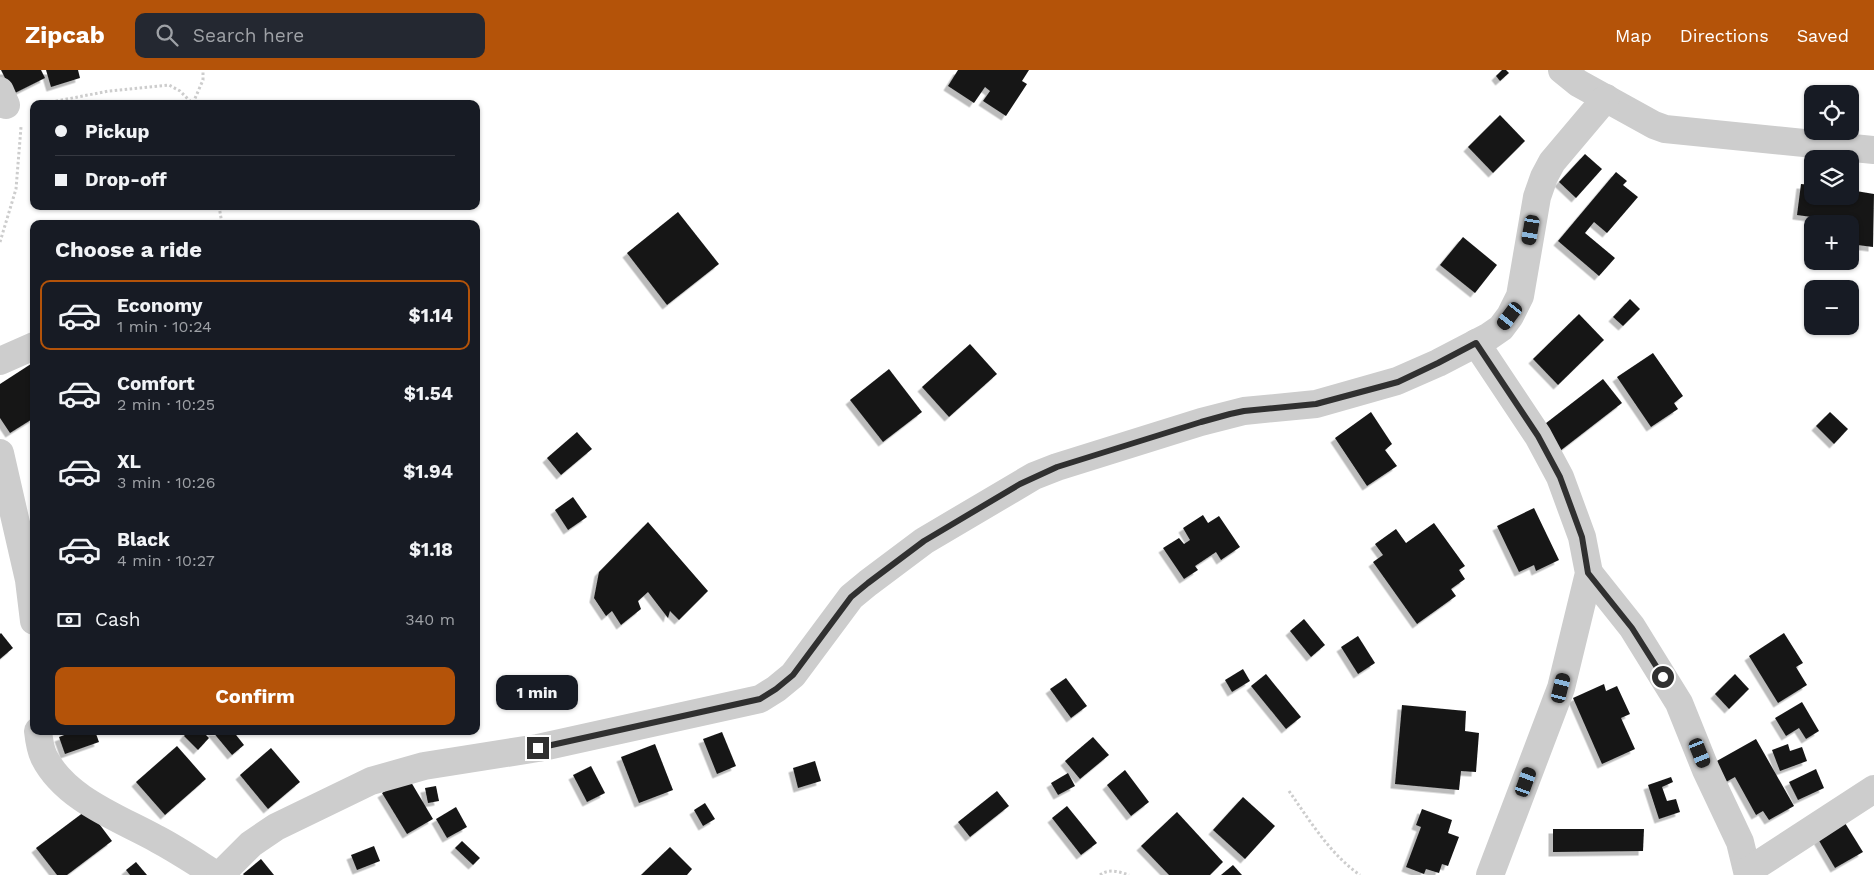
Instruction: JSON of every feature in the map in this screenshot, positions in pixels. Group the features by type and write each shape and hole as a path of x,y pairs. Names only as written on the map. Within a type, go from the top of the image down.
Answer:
{"street":[{"path":"1562,70 1578,83 1654,126 1665,129 1874,150"},
{"path":"220,875 251,844 276,827 371,781 424,766 538,748 760,699 793,675 851,597 868,583 924,541 1034,476 1201,422 1244,411 1316,404 1398,382 1476,343 1501,328 1510,316 1520,296 1537,197 1544,177 1552,162 1606,98"},
{"path":"1476,343 1538,436 1560,477 1582,537 1588,573 1561,688 1490,875"},
{"path":"0,361 30,348"},
{"path":"0,453 30,588"},
{"path":"1588,573 1632,628 1679,703 1706,770 1740,842 1748,873 1874,789"},
{"path":"38,735 40,747 48,764 62,781 85,800 161,841 216,875"}],"path":[{"path":"194,100 202,80 203,70"},
{"path":"62,100 109,91 169,85 180,91 190,100"},
{"path":"0,242 16,189 9,107"},
{"path":"1289,791 1321,837 1360,875"},
{"path":"1100,875 1104,872 1115,871 1129,875"}],"building":[{"path":"1,70 41,70 45,78 13,94"},
{"path":"46,70 78,70 80,78 51,87"},
{"path":"958,70 1029,70 1022,81 1027,84 1006,116 983,101 990,91 985,87 974,103 948,86"},
{"path":"1502,70 1506,70 1509,73 1500,81 1496,76"},
{"path":"1500,115 1525,141 1493,173 1468,147"},
{"path":"1585,154 1602,169 1576,198 1559,182"},
{"path":"1616,172 1627,181 1623,185 1638,197 1607,233 1594,222 1585,233 1615,258 1599,276 1558,241"},
{"path":"1801,184 1804,184 1804,205 1859,205 1859,192 1874,194 1873,247 1859,245 1859,215 1797,215"},
{"path":"678,212 719,264 667,305 627,253"},
{"path":"1463,237 1497,265 1475,293 1440,265"},
{"path":"1630,299 1640,309 1623,326 1613,317"},
{"path":"1579,314 1604,340 1558,385 1533,359"},
{"path":"970,344 997,374 949,417 922,387"},
{"path":"1653,353 1683,396 1674,403 1678,409 1651,427 1617,377"},
{"path":"30,365 30,420 10,433 0,418 0,384"},
{"path":"889,369 922,412 883,442 850,400"},
{"path":"1603,379 1622,403 1560,451 1541,427"},
{"path":"1371,412 1392,444 1385,450 1397,466 1367,486 1335,438"},
{"path":"1830,412 1848,429 1834,444 1816,426"},
{"path":"577,432 592,449 561,475 547,458"},
{"path":"573,497 587,517 568,530 555,510"},
{"path":"1534,508 1559,560 1536,571 1534,565 1519,572 1497,526"},
{"path":"1203,515 1208,523 1219,516 1240,547 1221,560 1216,552 1195,566 1198,570 1184,579 1163,548 1179,538 1184,544 1190,540 1183,528"},
{"path":"648,522 708,591 679,620 670,611 668,618 648,592 638,601 641,609 621,625 612,611 606,616 594,598 599,572"},
{"path":"1434,523 1465,566 1459,570 1465,579 1451,589 1456,596 1417,624 1373,562 1383,555 1375,544 1396,529 1406,543"},
{"path":"1304,619 1325,645 1311,657 1290,631"},
{"path":"1784,633 1803,663 1796,667 1807,685 1778,703 1749,656"},
{"path":"0,634 13,648 0,659"},
{"path":"1358,636 1375,663 1358,674 1341,647"},
{"path":"1243,669 1250,681 1232,692 1225,680"},
{"path":"1266,674 1301,717 1286,729 1251,686"},
{"path":"1735,674 1749,689 1729,709 1715,694"},
{"path":"1066,678 1087,706 1071,718 1050,689"},
{"path":"1604,684 1606,691 1617,686 1630,714 1621,718 1635,749 1602,764 1573,698"},
{"path":"1802,702 1819,731 1806,739 1799,728 1786,736 1775,718"},
{"path":"1402,705 1466,711 1465,731 1479,733 1476,772 1461,771 1459,790 1395,784"},
{"path":"722,732 736,766 717,774 703,739"},
{"path":"64,735 96,735 99,742 65,754 59,737"},
{"path":"206,735 209,738 198,750 184,736"},
{"path":"215,735 236,735 244,745 232,755"},
{"path":"1093,737 1109,755 1080,779 1065,761"},
{"path":"1756,739 1794,806 1769,820 1763,811 1756,815 1735,777 1726,782 1715,762"},
{"path":"655,744 673,790 639,803 621,757"},
{"path":"1788,744 1790,751 1802,747 1807,761 1780,771 1772,750"},
{"path":"177,746 206,779 165,815 136,782"},
{"path":"271,748 300,782 268,809 240,775"},
{"path":"815,761 821,781 798,788 793,768"},
{"path":"591,766 605,793 587,802 573,775"},
{"path":"1816,769 1824,788 1798,800 1789,782"},
{"path":"1125,770 1149,802 1131,816 1107,785"},
{"path":"1068,773 1075,786 1058,795 1051,783"},
{"path":"408,777 433,819 407,834 382,793"},
{"path":"1671,777 1673,782 1662,787 1667,801 1676,799 1680,812 1659,819 1648,785"},
{"path":"436,786 439,801 428,803 425,788"},
{"path":"997,791 1009,806 970,837 958,822"},
{"path":"1243,797 1275,826 1245,859 1213,830"},
{"path":"705,803 715,819 703,826 694,810"},
{"path":"1067,806 1097,843 1081,855 1052,818"},
{"path":"456,807 467,827 447,838 436,819"},
{"path":"88,809 112,841 67,875 57,875 36,848"},
{"path":"1422,809 1452,820 1448,833 1459,837 1448,866 1442,864 1439,873 1426,869 1424,874 1406,867 1421,827 1416,825"},
{"path":"1177,812 1223,862 1210,875 1169,875 1141,846"},
{"path":"1845,823 1863,852 1835,868 1818,839"},
{"path":"1553,829 1644,829 1643,851 1553,852"},
{"path":"462,841 480,858 473,865 455,848"},
{"path":"374,846 380,861 357,870 351,855"},
{"path":"670,847 692,869 687,875 641,875"},
{"path":"261,859 274,875 243,874"},
{"path":"136,862 147,875 130,875 126,870"},
{"path":"1233,865 1242,875 1221,875"}],"route":[{"path":"538,748 760,699 793,675 851,597 868,583 924,541 1034,476 1201,422 1244,411 1316,404 1398,382 1476,343 1538,436 1560,477 1582,537 1587,557 1588,573 1632,628 1663,677"}]}
